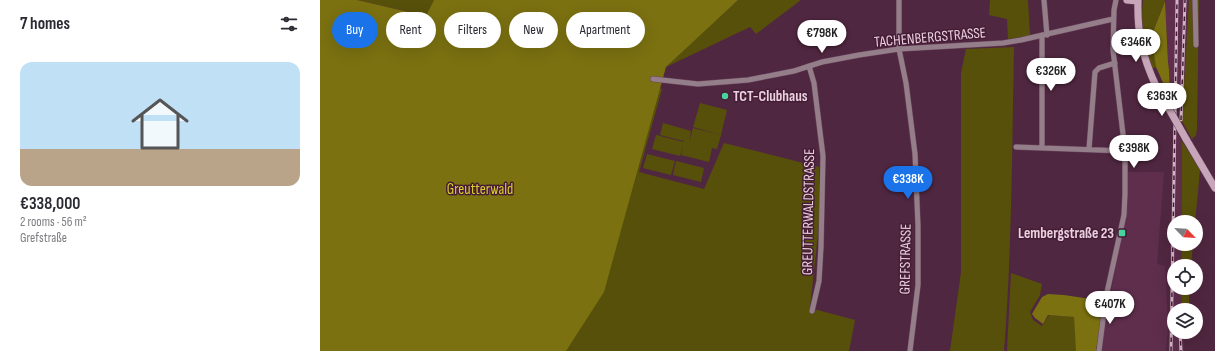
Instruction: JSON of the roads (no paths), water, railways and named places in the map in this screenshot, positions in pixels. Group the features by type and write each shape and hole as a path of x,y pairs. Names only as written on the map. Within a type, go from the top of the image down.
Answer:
{"main road":[{"path":"1127,0 1138,0 1138,30 1140,43 1145,61 1156,86 1215,188"}],"street":[{"name":"GREFSTRASSE","path":"899,0 899,49 906,83 915,154 918,226 918,285 910,351"},
{"path":"1042,148 1045,35 1044,0"},
{"path":"1099,351 1106,297 1124,215 1126,187 1125,151 1113,50 1116,0"},
{"path":"1195,0 1196,46"},
{"name":"TACHENBERGSTRASSE","path":"653,79 698,84 748,80 794,71 840,58 899,49 1003,43 1114,19"},
{"path":"1088,149 1095,72 1099,68 1115,64"},
{"name":"GREUTTERWALDSTRASSE","path":"809,66 814,83 823,156 819,281 812,311"},
{"path":"1016,147 1125,151"}],"railway":[{"path":"1171,351 1177,0"},
{"path":"1181,120 1185,0"},
{"path":"1180,339 1181,351"}],"place":[{"name":"TCT-Clubhaus","path":"725,96"},
{"name":"Lembergstraße 23","path":"1122,233"}],"park label":[{"name":"Greutterwald","path":"480,189"}]}
